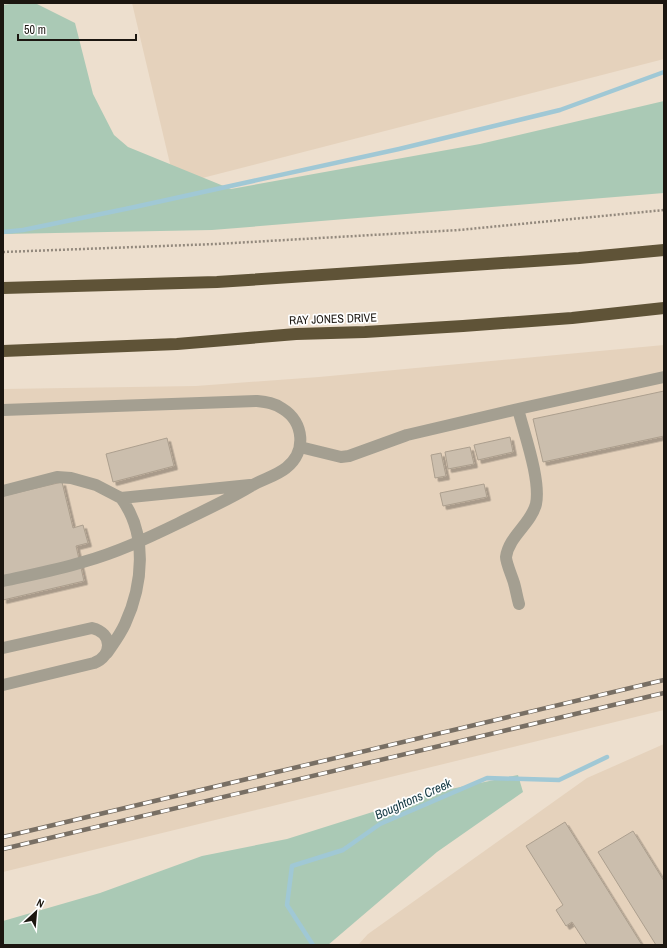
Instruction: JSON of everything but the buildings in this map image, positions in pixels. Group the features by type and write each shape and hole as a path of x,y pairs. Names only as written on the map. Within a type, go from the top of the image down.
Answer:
{"highway":[{"path":"3,288 216,282 579,258 664,250"},
{"name":"RAY JONES DRIVE","path":"3,351 177,344 296,334 365,332 462,326 572,318 664,308"}],"lane":[{"path":"300,447 341,457 349,456 407,435 664,377"},
{"path":"3,410 235,401 267,402 283,408 295,420 299,427 300,434 300,447 297,455 287,467 268,479 254,484 231,498 126,547 83,562 3,581"},
{"path":"518,409 534,473 537,493 533,512 510,546 506,556 519,604"},
{"path":"3,490 58,477 64,477 96,485 121,498 132,515 139,542 140,564 138,582 132,606 125,625 105,656 94,663 3,685"},
{"path":"121,498 254,484"},
{"path":"3,648 92,628 98,630 106,637 108,648 105,656"}],"path":[{"path":"3,252 216,244 459,230 664,210"}],"shaded area":[{"path":"132,3 664,3 664,59 175,185"},
{"path":"664,345 664,710 3,872 3,389 196,386 319,377"},
{"path":"664,744 664,945 358,945 368,934 587,778"}],"green space":[{"path":"35,3 75,23 93,94 114,135 128,147 231,189 480,144 664,101 664,193 212,230 3,234 3,5"},
{"path":"518,775 523,792 437,852 328,945 3,945 3,921 100,893 202,856 287,839 436,792"}],"waterway":[{"path":"3,232 23,230 130,208 399,149 560,110 664,72"},
{"name":"Boughtons Creek","path":"313,945 287,905 292,866 343,850 380,824 487,778 559,780 607,757"}],"railway":[{"path":"3,837 664,680"},
{"path":"3,849 664,693"}]}
